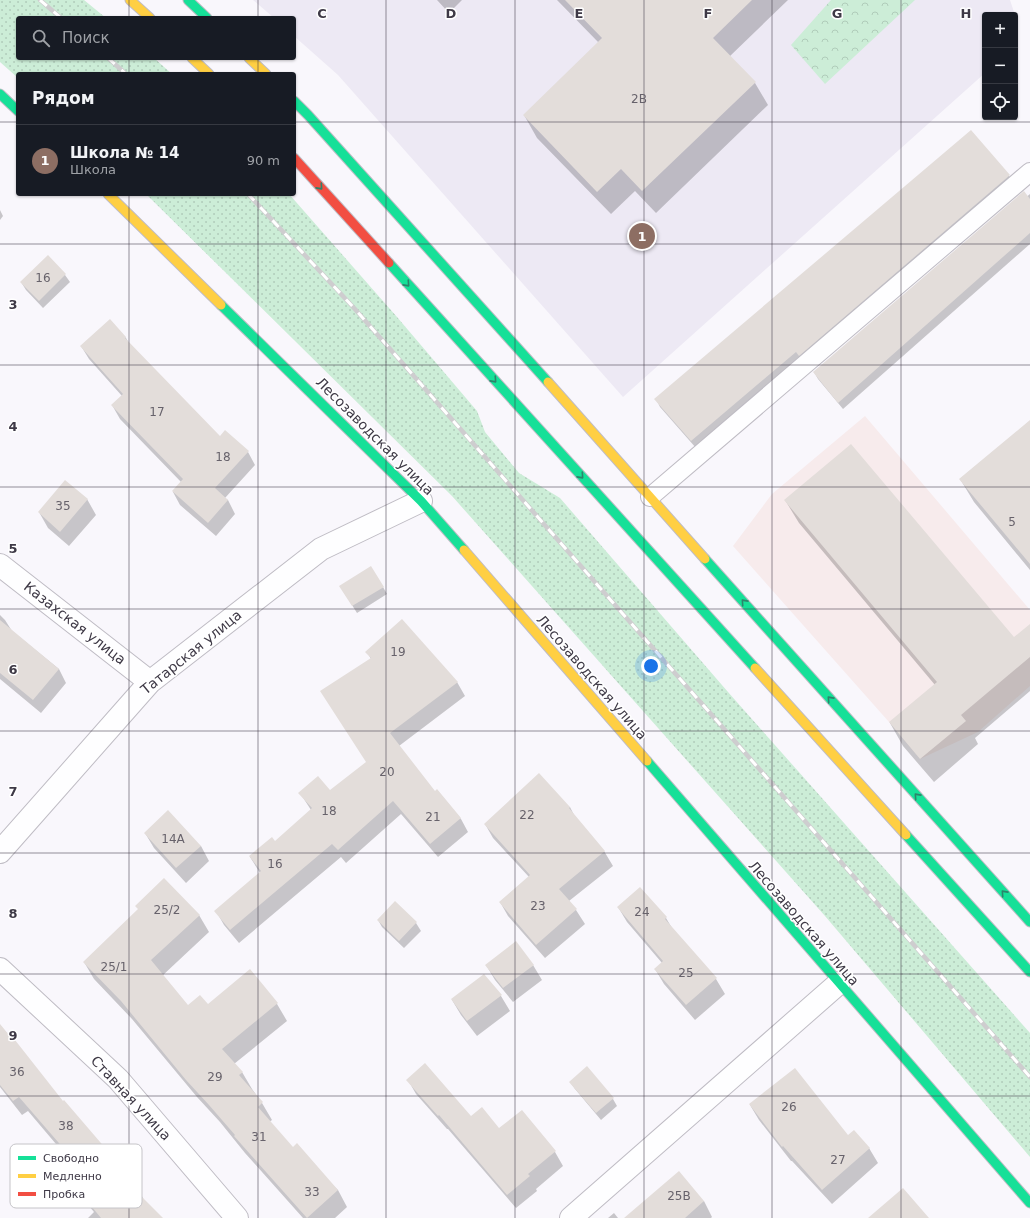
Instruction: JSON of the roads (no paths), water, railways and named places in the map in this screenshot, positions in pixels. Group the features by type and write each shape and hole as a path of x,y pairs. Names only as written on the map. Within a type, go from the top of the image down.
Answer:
{"main road":[{"path":"130,0 148,16"},
{"path":"188,0 205,16"},
{"path":"194,60 207,72"},
{"path":"251,60 264,72"},
{"path":"0,94 16,109"},
{"path":"296,103 308,114 579,415 650,497 1030,922"},
{"path":"296,160 1030,972"},
{"name":"Лесозаводская улица","path":"110,196 421,501 1030,1203"}],"street":[{"name":"Татарская улица","path":"0,852 150,682 321,549 421,501"},
{"name":"Казахская улица","path":"0,565 150,682"},
{"name":"Ставная улица","path":"0,968 118,1080 236,1218"},
{"path":"571,1218 838,983"}],"lane":[{"path":"650,497 1030,172"}],"railway":[{"path":"40,0 59,16"},
{"path":"110,60 124,72"},
{"path":"250,196 354,308 1030,1077"}],"place":[{"name":"Школа № 14","path":"642,236"}]}
